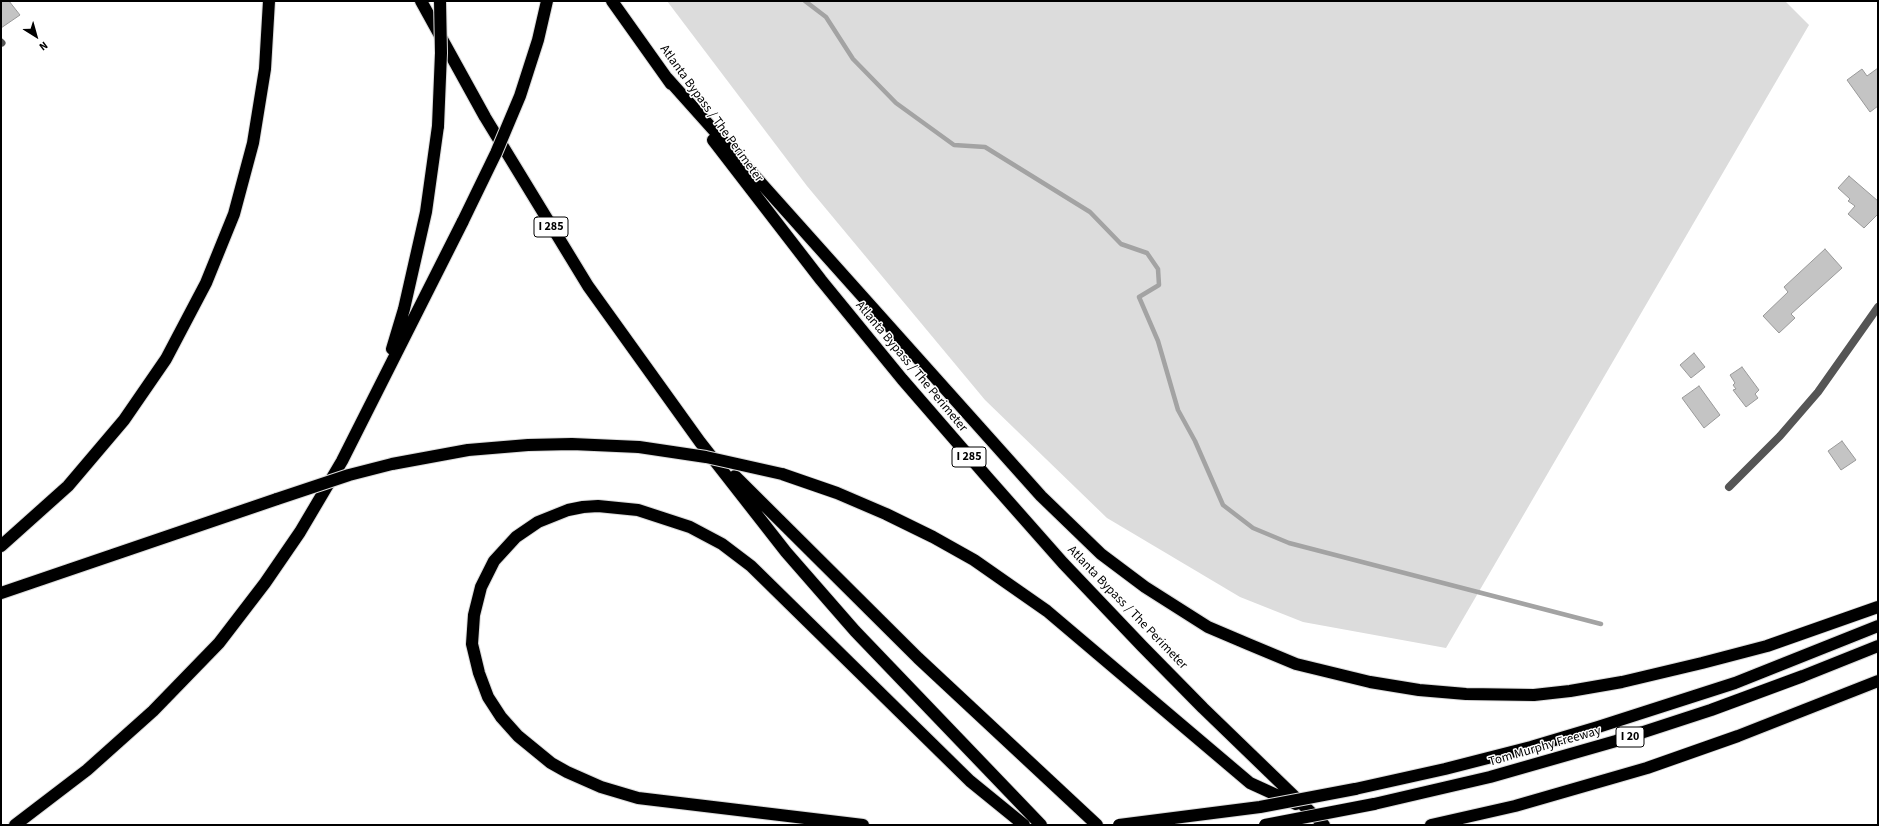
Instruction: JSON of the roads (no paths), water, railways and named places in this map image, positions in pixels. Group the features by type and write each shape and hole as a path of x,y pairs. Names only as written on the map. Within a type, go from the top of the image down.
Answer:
{"highway":[{"path":"1,546 42,511 68,486 124,420 166,359 206,283 234,214 253,142 265,69 269,1"},
{"name":"I 285","path":"421,1 485,117 588,286 700,442 786,552 855,631 1041,825"},
{"path":"369,410 388,360 404,309 426,212 438,126 441,53 440,1"},
{"path":"14,825 87,770 175,690 218,643 265,583 297,537 342,461 369,410 496,153 520,96 538,40 547,1"},
{"name":"Atlanta Bypass / The Perimeter","path":"612,1 742,180 902,379 1063,563 1142,646 1304,808 1324,825"},
{"path":"667,78 1041,496 1101,554 1145,587 1208,627 1296,664 1370,682 1419,690 1466,694 1534,695 1570,691 1622,682 1702,663 1767,646 1878,607"},
{"path":"700,442 918,658 1096,825"},
{"path":"1,593 349,475 392,464 468,450 528,445 572,444 639,447 706,457 782,474 838,493 933,537 974,560 1047,611 1250,783 1304,808"},
{"path":"864,825 638,798 601,787 551,763 518,736 501,717 488,697 479,673 472,644 474,616 481,587 494,561 516,537 532,525 553,515 583,507 598,506 638,510 690,527 722,544 751,566 970,781 1024,825"},
{"path":"1119,825 1260,807 1355,789 1445,769 1531,747 1735,683 1878,626"},
{"name":"Tom Murphy Freeway","path":"1265,825 1374,804 1490,777 1616,741 1712,710 1878,646"},
{"path":"1431,825 1514,806 1647,768 1738,736 1878,681"}],"street":[{"path":"1729,487 1780,436 1818,392 1878,307"}],"waterway":[{"path":"805,1 826,17 853,59 896,103 954,145 985,147 1090,212 1121,244 1147,253 1158,269 1159,285 1139,297 1158,341 1178,410 1195,441 1223,505 1253,528 1289,543 1601,624"}]}
